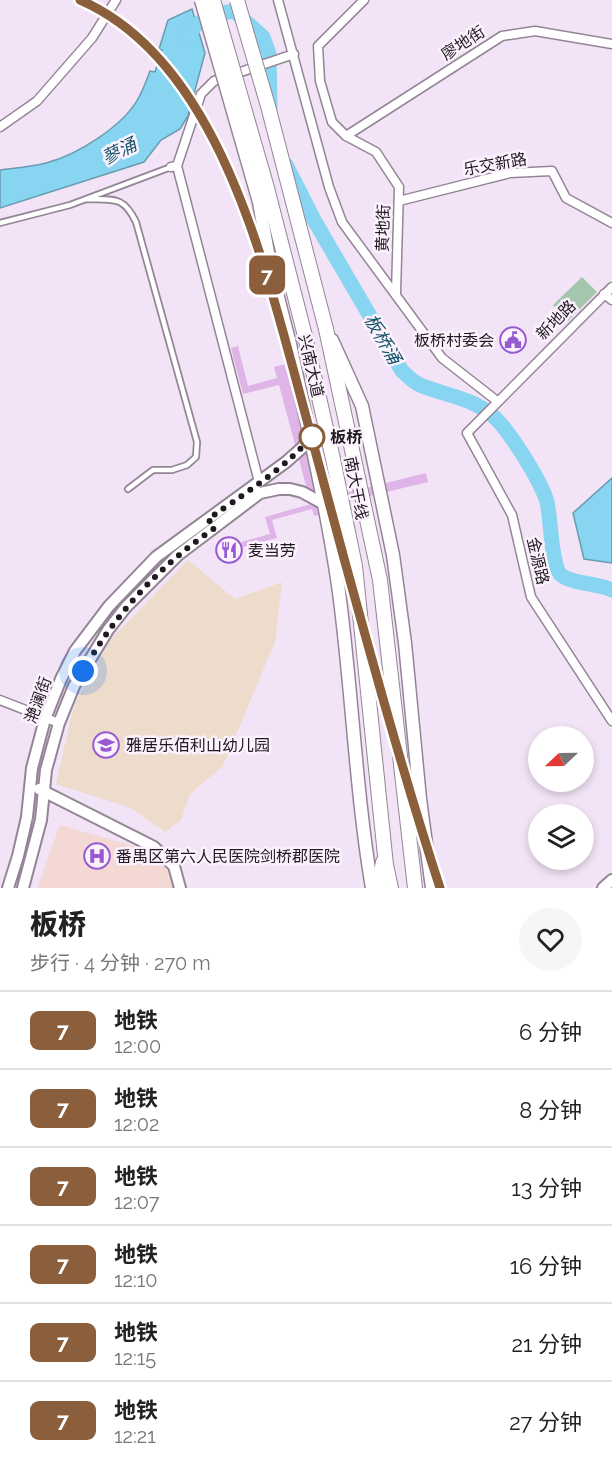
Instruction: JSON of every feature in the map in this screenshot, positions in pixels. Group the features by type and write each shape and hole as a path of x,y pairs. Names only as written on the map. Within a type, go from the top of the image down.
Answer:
{"highway":[{"name":"南大干线","path":"213,0 267,188 306,336 333,459 354,566 385,854 391,888"},
{"name":"南大干线","path":"237,0 268,106 326,329 380,580 415,888"},
{"path":"267,188 271,270"},
{"path":"378,888 385,854"}],"main road":[{"name":"兴南大道","path":"201,0 259,202 271,270 290,344 324,504 338,584 350,679 366,852 372,888"},
{"name":"兴南大道","path":"326,329 362,406 393,555 432,888"}],"street":[{"path":"0,127 37,101 93,38 116,0"},
{"path":"279,0 335,206 342,222 442,358 497,401"},
{"name":"黄地街","path":"364,0 318,46 320,81 332,122 346,136 376,152 399,188 396,293"},
{"name":"廖地街","path":"346,136 502,36 535,31 612,44"},
{"path":"259,482 174,166 201,94 214,81 294,55"},
{"name":"乐交新路","path":"399,201 510,173 552,171 566,198 612,223"},
{"name":"新地路","path":"467,433 612,286"},
{"path":"604,294 612,300"},
{"name":"金源路","path":"467,433 512,515 531,597 612,721"},
{"path":"211,524 259,482 294,456 310,435"},
{"path":"211,524 260,493 279,489 302,492 324,504"},
{"name":"滟澜街","path":"8,888 27,817 32,768 45,719 75,651 98,620 156,557 211,524"},
{"name":"滟澜街","path":"24,888 39,830 46,770 59,723 74,686 120,615 211,524"},
{"path":"135,578 146,587"},
{"path":"0,700 59,723"},
{"path":"0,708 12,705"},
{"path":"30,785 154,847 174,866 180,888"},
{"path":"603,888 612,880"}],"lane":[{"path":"0,223 86,199 174,166"},
{"path":"86,199 116,201 129,208 136,222 198,442 196,457 187,465 172,470 153,470 128,489"}],"shaded area":[{"path":"188,560 235,599 282,582 275,642 223,766 190,794 181,820 165,832 131,808 56,784 74,705 111,639"},
{"name":"番禺区第六人民医院剑桥郡医院","path":"60,825 136,847 145,852 146,859 166,867 174,881 175,888 37,888"}],"green space":[{"path":"582,277 597,292 568,321 553,305"}],"water":[{"name":"蓼涌","path":"192,9 205,53 188,116 180,129 161,140 144,162 0,208 0,170 35,166 58,159 85,146 111,129 132,108 141,94 150,71 155,72 168,20"},
{"path":"612,478 612,563 584,559 573,513"}],"building":[{"name":"板桥","path":"238,346 248,386 277,378 274,367 294,362 330,497 426,473 428,482 332,505 334,511 314,516 312,509 272,520 277,538 243,547 241,542 270,534 265,517 311,504 279,385 243,394 231,348"}],"waterway":[{"name":"板桥涌","path":"185,39 200,22 218,14 234,11 263,37 269,54 270,108"},
{"name":"板桥涌","path":"286,165 314,220 402,371 420,385 473,403 492,415 501,424 527,462 544,493 555,560 560,574 570,579 612,590"}],"metro line":[{"name":"7","path":"80,0 111,17 132,33 168,70 197,112 241,197 274,297 383,701 440,888"}],"place":[{"name":"板桥村委会","path":"513,340"},
{"name":"板桥","path":"312,437"},
{"name":"麦当劳","path":"229,550"},
{"name":"雅居乐佰利山幼儿园","path":"106,745"},
{"name":"番禺区第六人民医院剑桥郡医院","path":"97,856"}],"route":[{"path":"83,671 108,630 126,608 178,555 215,528 208,519 294,456 307,442 310,435 312,437"}]}
